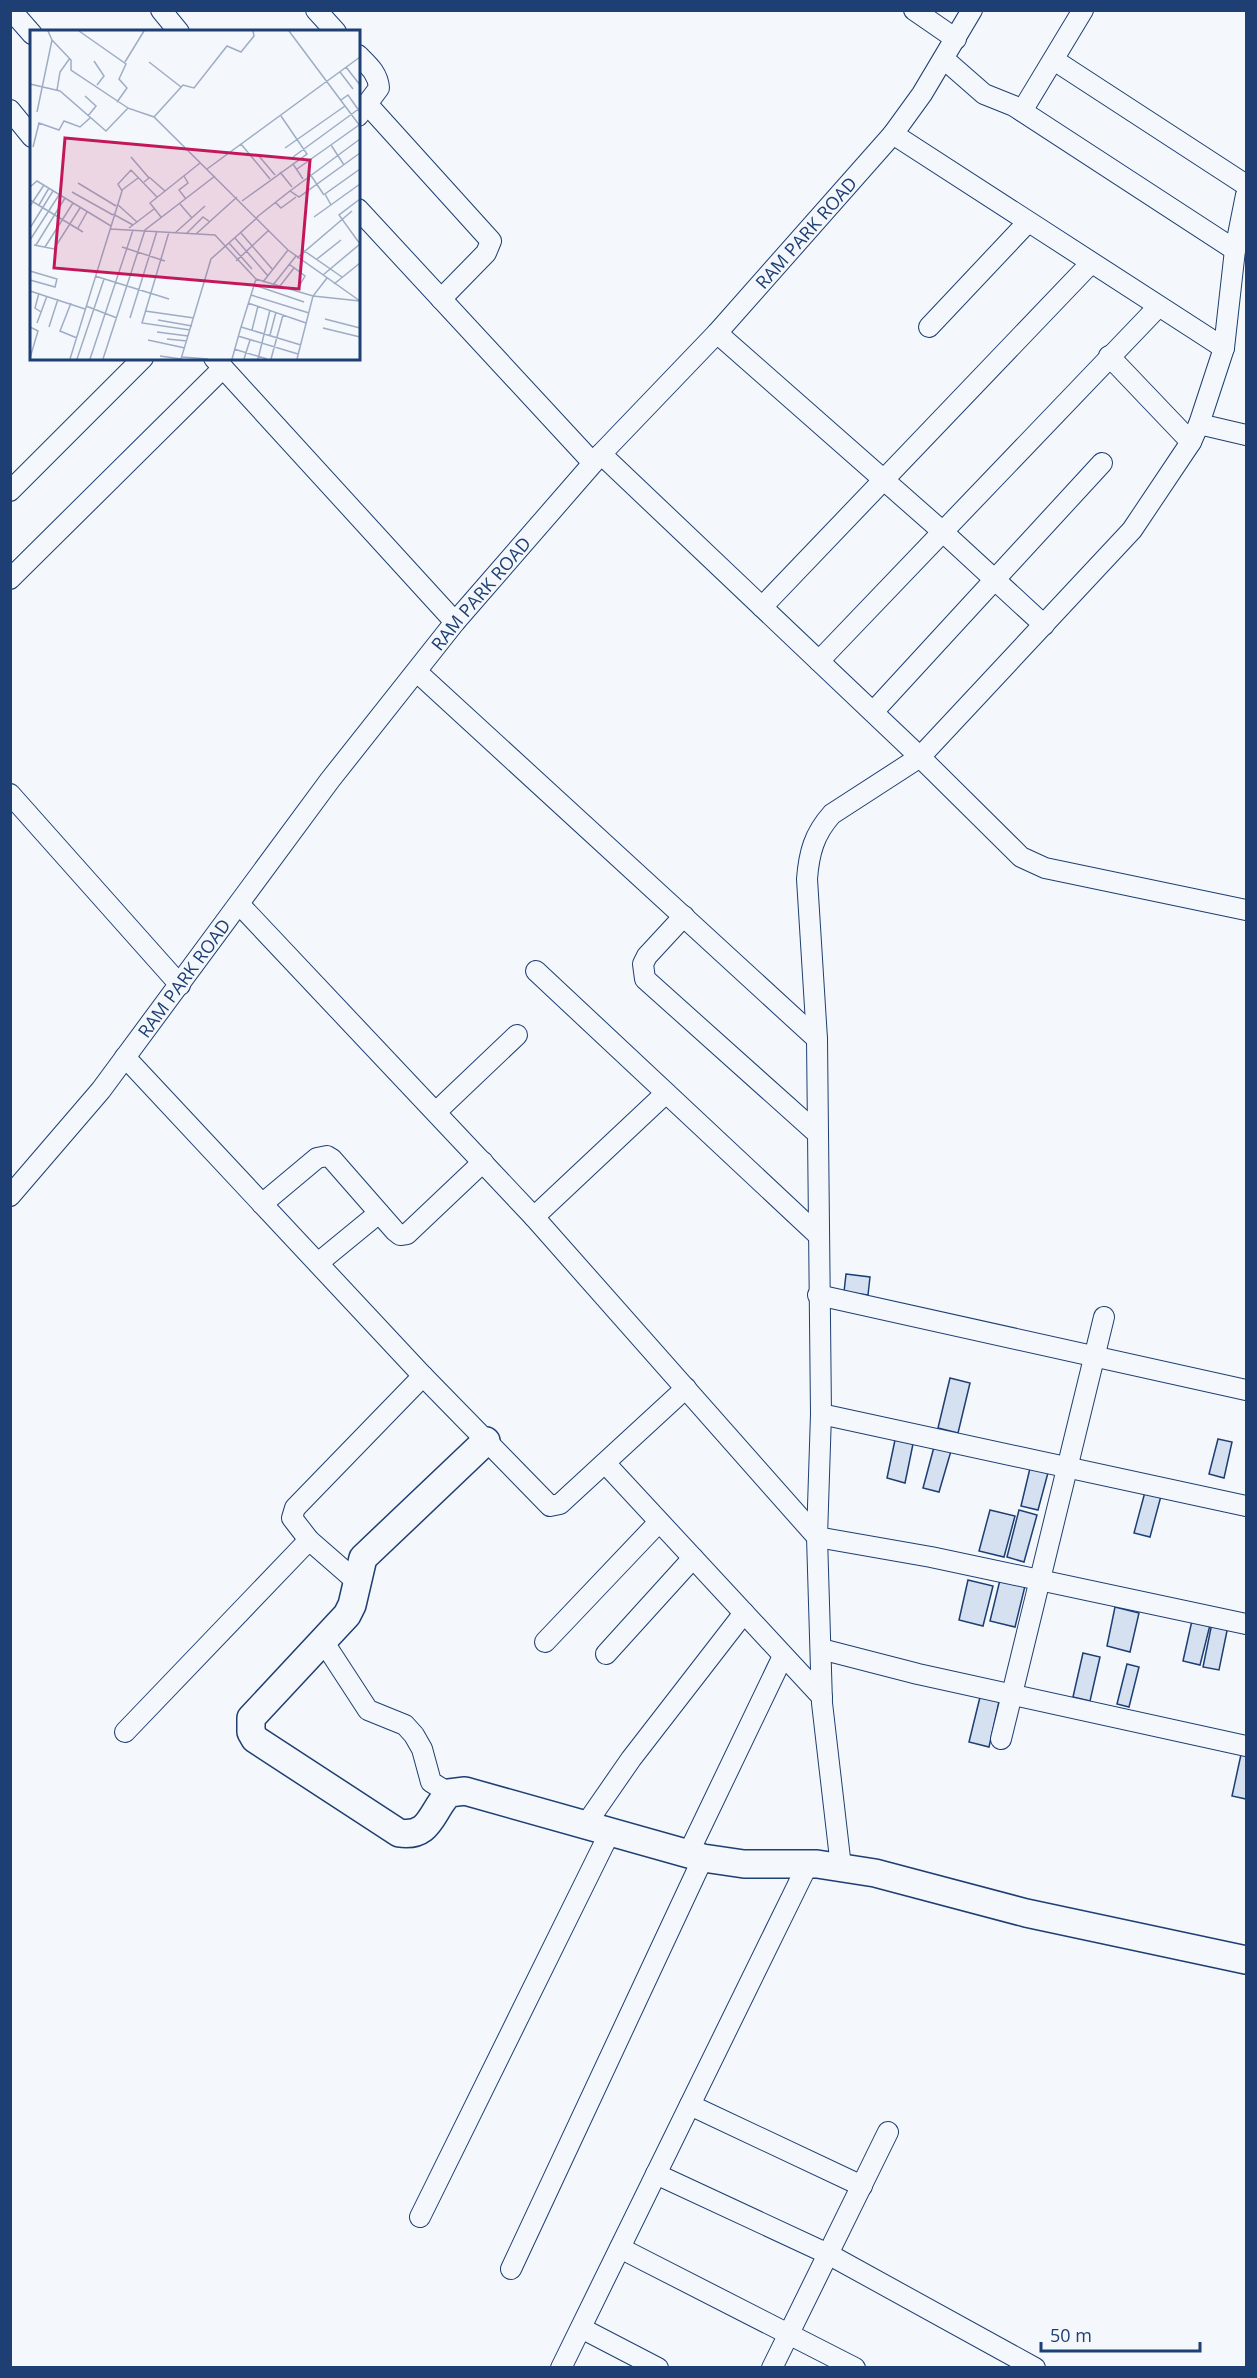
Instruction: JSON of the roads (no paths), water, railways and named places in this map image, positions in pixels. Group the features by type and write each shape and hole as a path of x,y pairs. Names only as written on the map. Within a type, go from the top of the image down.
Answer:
{"street":[{"path":"11,10 30,32"},
{"path":"161,10 177,30"},
{"path":"316,10 334,30"},
{"path":"914,10 956,39"},
{"name":"RAM PARK ROAD","path":"14,1185 101,1090 330,780 455,622 597,458 717,333 893,134 944,59 972,10"},
{"path":"1022,111 1083,10"},
{"path":"360,57 379,79 379,88 363,110 491,241 486,253 441,299"},
{"path":"944,59 984,94 1022,111 1235,250"},
{"path":"1054,60 1246,185"},
{"path":"10,110 30,134"},
{"path":"893,134 1224,348"},
{"path":"841,1867 822,1697 817,1536 821,1414 817,1039 807,879 808,856 813,841 832,814 920,757 1132,530 1191,442 1224,348 1235,250 1246,195"},
{"path":"360,210 441,299 597,458 819,661 1021,857 1045,868 1246,910"},
{"path":"929,327 1028,222"},
{"path":"762,608 1091,263"},
{"path":"819,661 1158,307"},
{"path":"717,333 943,532 1044,625"},
{"path":"1109,356 1191,442"},
{"path":"10,491 141,360"},
{"path":"10,579 218,363 455,622"},
{"path":"1199,424 1246,435"},
{"path":"873,712 1102,463"},
{"path":"417,672 817,1039"},
{"path":"10,794 180,985"},
{"path":"238,904 534,1216 817,1536 932,1557 1246,1624"},
{"path":"684,916 647,956 643,964 645,980 818,1134"},
{"path":"536,971 819,1236"},
{"path":"436,1112 517,1035"},
{"path":"125,1058 423,1376 550,1506 560,1504 686,1388"},
{"path":"534,1216 666,1093"},
{"path":"262,1204 322,1155 332,1159 395,1231 400,1235 407,1234 483,1162"},
{"path":"318,1263 379,1213"},
{"path":"818,1295 1246,1390"},
{"path":"1001,1739 1104,1317"},
{"path":"356,1581 309,1540 292,1518 295,1508 423,1376"},
{"path":"821,1414 1246,1506"},
{"path":"449,1793 427,1825 419,1832 410,1835 399,1833 255,1738 251,1732 251,1718 347,1615 352,1605 363,1558 486,1441"},
{"path":"605,1463 822,1697"},
{"path":"545,1642 659,1522"},
{"path":"125,1732 309,1540"},
{"path":"606,1654 693,1558"},
{"path":"420,2217 631,1759 744,1613"},
{"path":"323,1641 368,1710 405,1725 414,1735 422,1749 431,1782 449,1793 465,1791 695,1856 744,1864 808,1864 875,1873 1026,1913 1246,1960"},
{"path":"821,1649 918,1674 1246,1746"},
{"path":"511,2269 783,1656"},
{"path":"561,2367 808,1864"},
{"path":"690,2105 862,2186"},
{"path":"772,2367 888,2132"},
{"path":"656,2174 828,2254 1035,2367"},
{"path":"620,2248 855,2367"},
{"path":"581,2328 658,2367"}]}
